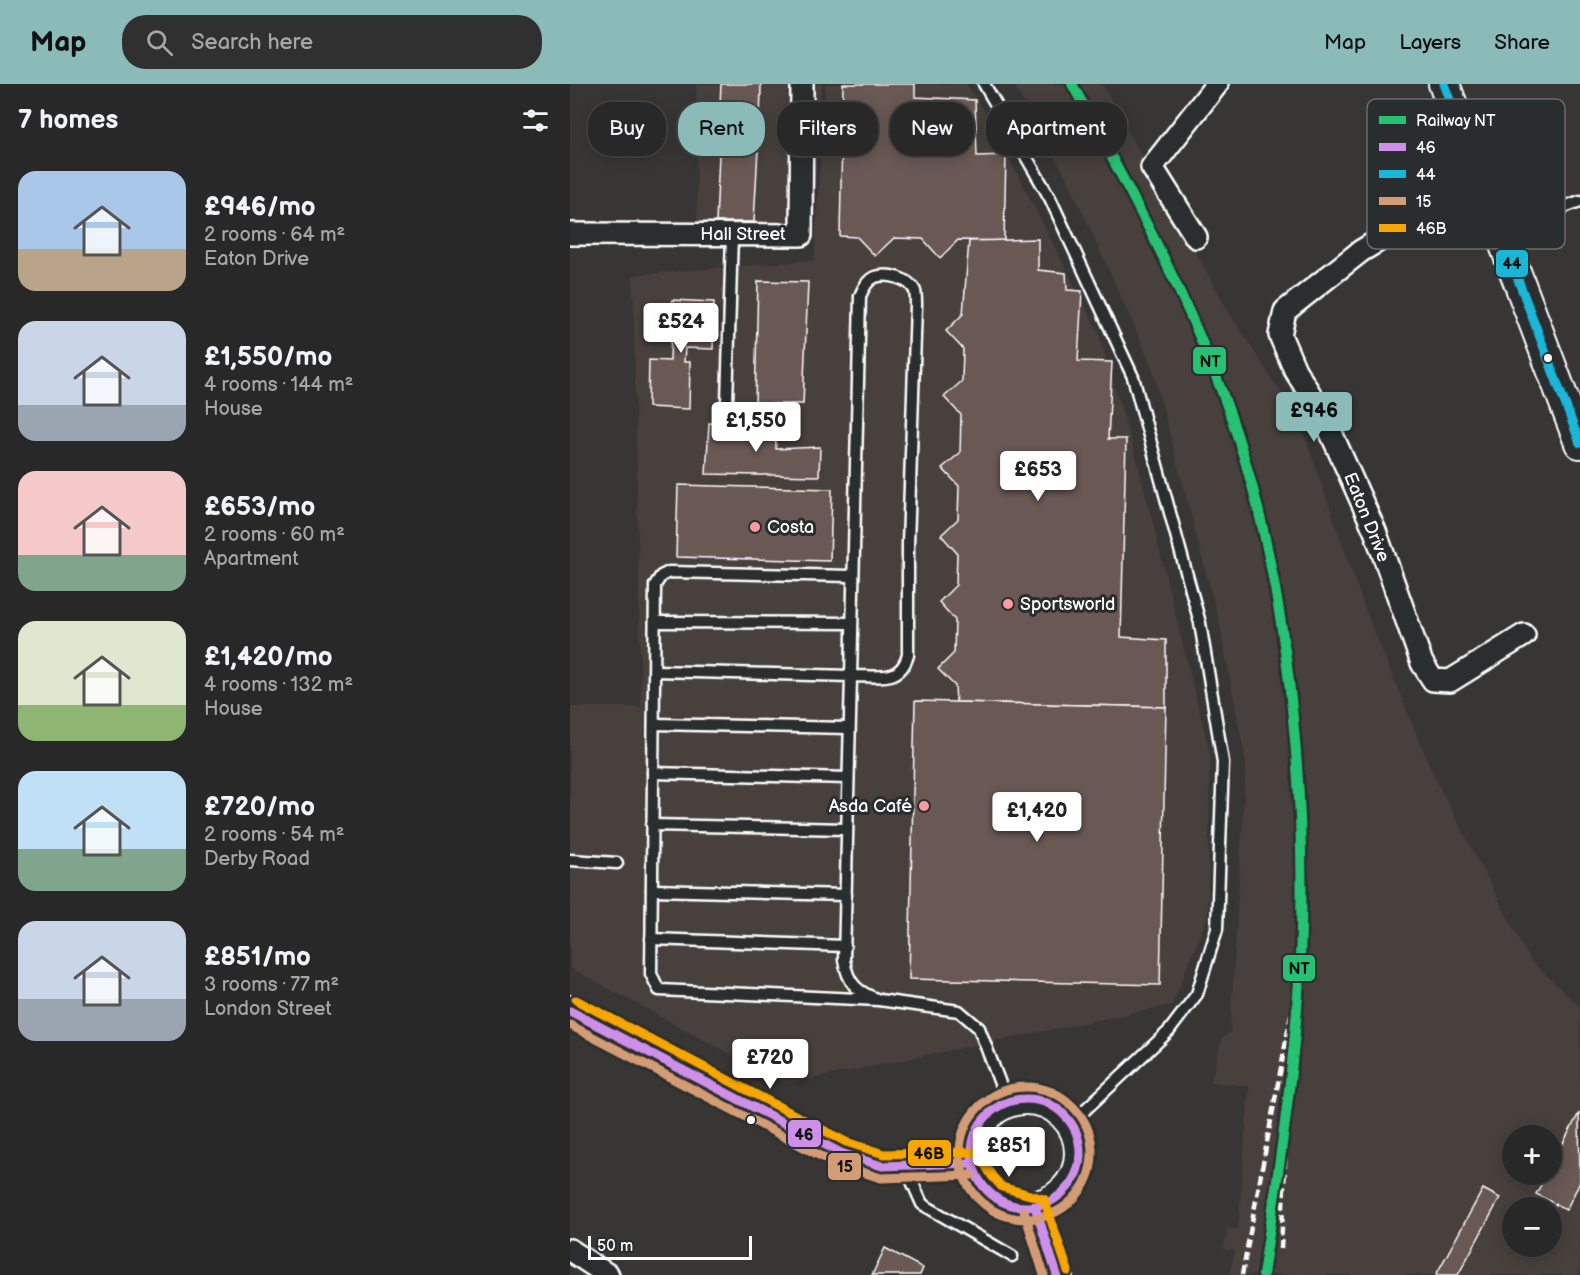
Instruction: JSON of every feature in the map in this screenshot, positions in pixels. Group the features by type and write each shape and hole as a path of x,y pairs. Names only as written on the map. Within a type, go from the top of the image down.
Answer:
{"street":[{"name":"Hall Street","path":"570,234 801,235 802,84"},
{"path":"1196,237 1152,167 1217,84"},
{"path":"1444,84 1450,99"},
{"name":"Eaton Drive","path":"1367,247 1285,311 1280,335 1295,370 1323,415 1375,531 1422,663 1433,680 1450,681 1524,635"},
{"path":"1506,249 1580,443"},
{"path":"570,1011 841,1153 882,1166 972,1162"},
{"path":"1021,1099 1043,1102 1062,1112 1071,1123 1079,1140 1080,1158 1076,1175 1066,1190 1052,1202 1035,1207 1018,1207 995,1197 978,1179 972,1162 972,1144 979,1126 991,1112 1007,1102 1021,1099"},
{"path":"1035,1207 1057,1275"},
{"path":"570,1250 608,1275"}],"lane":[{"path":"984,84 1050,198 1134,377 1200,623 1223,762 1217,929 1197,994 1169,1031 1071,1123"},
{"path":"1565,207 1580,201"},
{"path":"727,403 732,234"},
{"path":"655,671 850,676 897,675 904,669 908,655 908,544 916,306 915,291 905,280 895,277 875,277 864,285 860,296 852,576 851,623 850,676 849,728 847,829 845,946 847,976 861,994 879,1000"},
{"path":"852,576 669,572 661,576 656,585 651,974 659,990 879,1000 959,1011 980,1028 1007,1102"},
{"path":"655,622 851,623"},
{"path":"654,724 849,728"},
{"path":"653,773 848,778"},
{"path":"652,825 847,829"},
{"path":"570,860 617,862"},
{"path":"652,890 846,895"},
{"path":"651,939 845,946"},
{"path":"905,1165 922,1204 1012,1256"}],"shaded area":[{"path":"696,84 822,84 821,102 777,102 777,156 817,156 811,230 697,227 697,156 765,156 765,102 696,102"},
{"path":"825,84 966,84 986,114 986,156 1008,156 1098,331 1139,467 1210,754 1208,915 1172,1005 786,1084 570,968 570,707 641,707 633,275 814,260 820,156 878,156 878,102 824,102"},
{"path":"1013,84 1102,84 1112,102 1023,102"},
{"path":"1127,129 1230,314 1300,422 1365,609 1434,776 1530,960 1580,1007 1580,1275 1229,1275 1235,1251 1224,1250 1227,1228 1238,1229 1249,1086 1211,1082 1222,1038 1230,1032 1246,763 1220,626 1151,364 1070,184 1054,156 1127,156"}],"building":[{"path":"721,84 761,84 761,102 720,102"},
{"path":"843,84 915,84 915,97 975,100 977,156 1006,156 1004,241 958,240 940,258 923,239 894,238 875,256 857,237 840,236 842,156 878,156 878,102 843,102"},
{"path":"719,156 758,156 754,222 716,222"},
{"path":"1038,239 1038,270 1066,273 1067,290 1082,291 1078,361 1112,362 1108,439 1126,439 1121,637 1166,640 1166,707 956,702 955,686 938,669 954,653 955,620 939,602 956,585 957,553 941,535 958,519 959,486 942,468 960,453 961,415 944,397 962,381 963,349 946,331 963,314 969,241"},
{"path":"758,281 808,282 803,404 755,404"},
{"path":"672,300 714,302 713,349 685,348 684,362 690,362 689,409 648,407 649,360 670,361"},
{"path":"709,423 775,425 776,449 820,447 819,476 706,474"},
{"path":"678,485 832,489 830,561 676,557"},
{"path":"915,701 1166,707 1160,985 909,979"},
{"path":"1579,1113 1580,1182 1566,1210 1562,1208 1562,1197 1542,1197 1536,1194 1541,1185 1562,1185 1562,1145"},
{"path":"1483,1189 1500,1198 1458,1275 1436,1275"},
{"path":"885,1248 923,1268 920,1275 872,1275"}],"railway":[{"path":"1242,1275 1298,977"},
{"path":"1281,1249 1288,1102"}],"rail line":[{"name":"NT","path":"1072,84 1158,246 1214,371 1251,483 1269,556 1282,631 1292,708 1298,786 1301,938 1291,1077 1263,1275"}],"transit line":[{"name":"44","path":"1444,84 1450,99"},
{"name":"44","path":"1507,249 1580,443"},
{"name":"46B","path":"576,1000 846,1142 884,1154 977,1152 1002,1187 1044,1199 1068,1271"},
{"name":"46","path":"570,1011 841,1153 882,1166 972,1163"},
{"name":"15","path":"570,1025 836,1164 881,1178 972,1175"},
{"name":"15","path":"1026,1087 1051,1092 1073,1106 1087,1128 1092,1153 1087,1178 1073,1200 1051,1214 1026,1219 1001,1214 979,1200 965,1178 960,1153 965,1128 979,1106 1001,1092 1026,1087"},
{"name":"46","path":"1026,1099 1047,1103 1064,1115 1076,1132 1080,1153 1076,1174 1064,1191 1047,1203 1026,1207 1005,1203 988,1191 976,1174 972,1153 976,1132 988,1115 1005,1103 1026,1099"},
{"name":"46","path":"1035,1207 1057,1275"},
{"name":"15","path":"1024,1211 1044,1275"}],"place":[{"name":"Costa","path":"755,527"},
{"name":"Sportsworld","path":"1008,604"},
{"name":"Asda Café","path":"924,806"}]}
